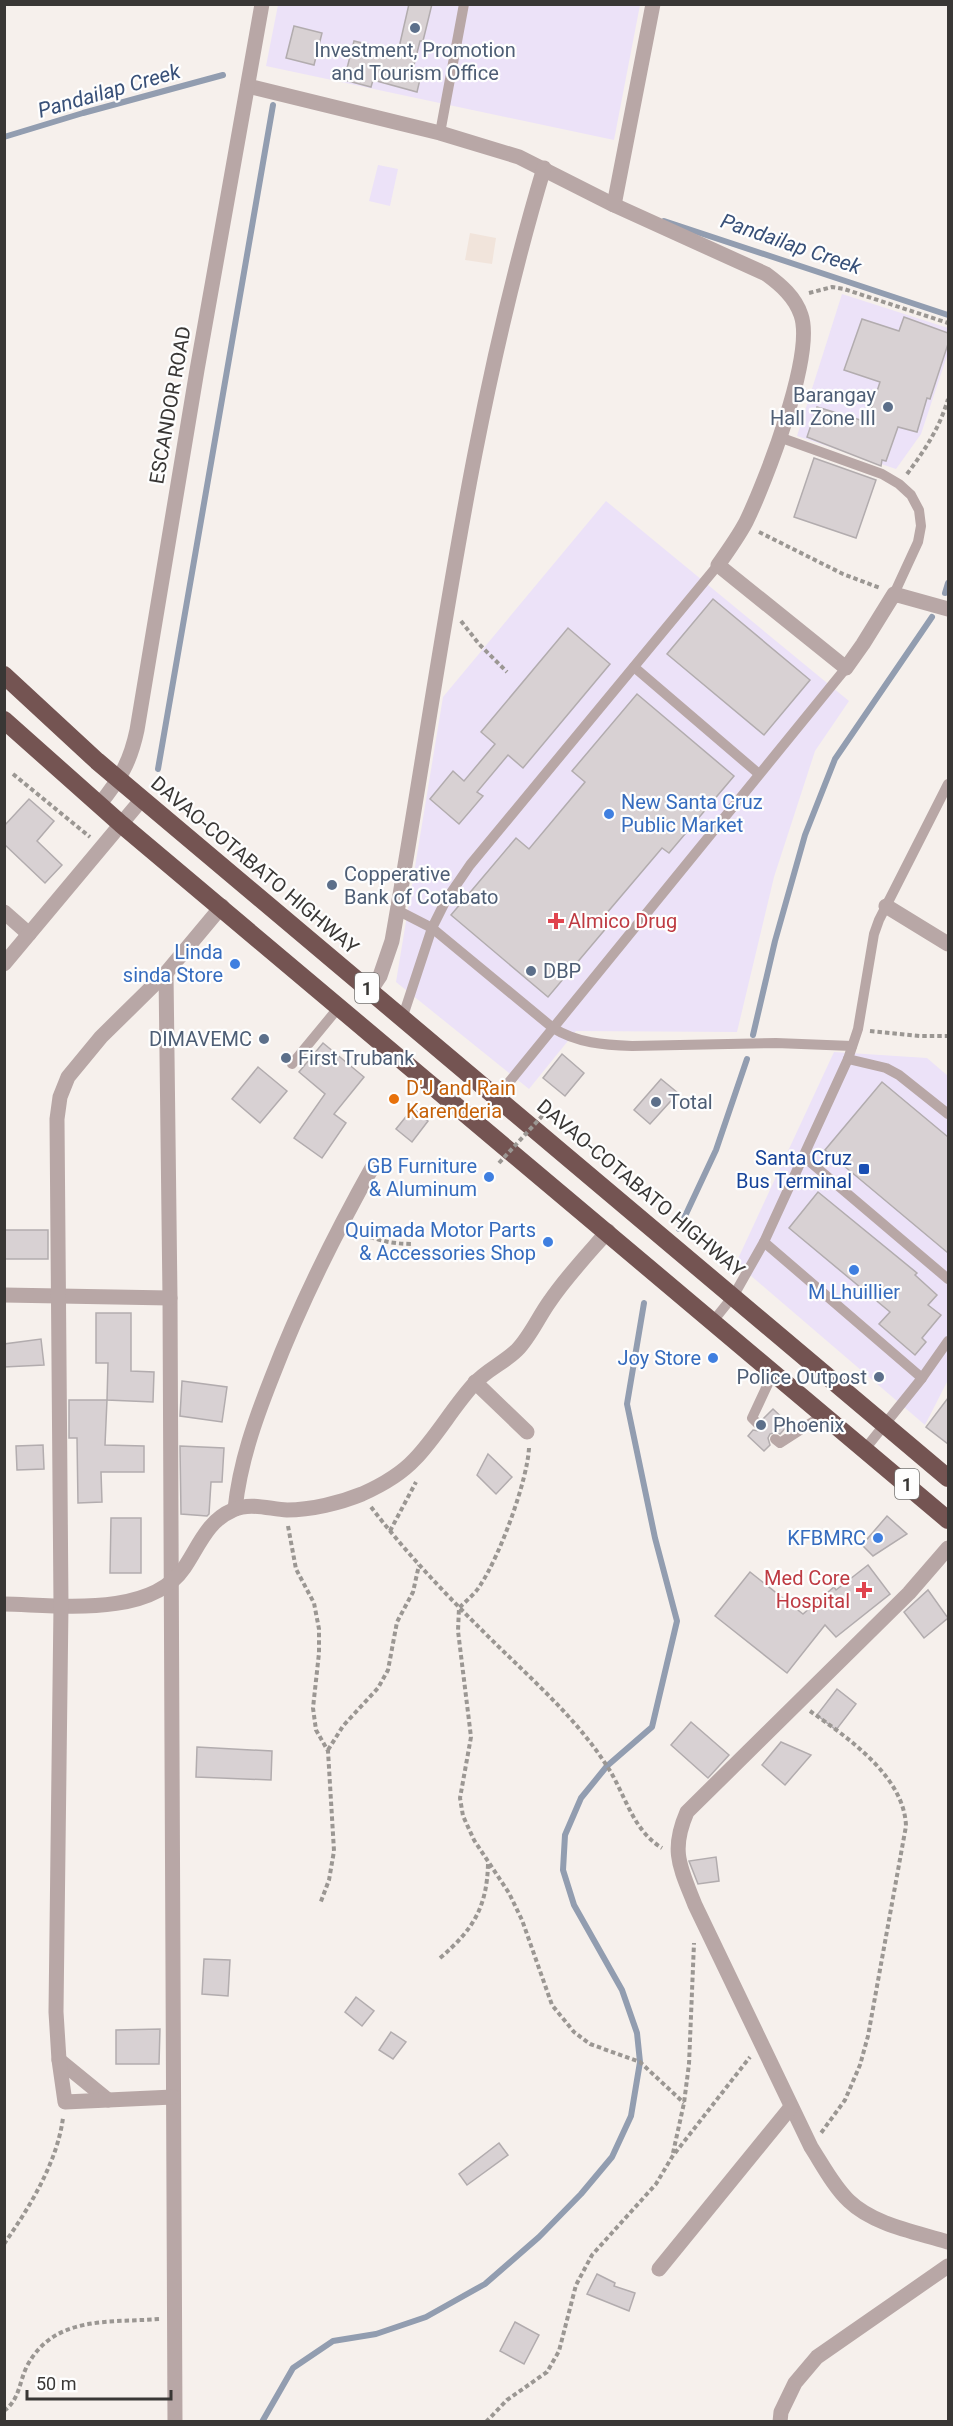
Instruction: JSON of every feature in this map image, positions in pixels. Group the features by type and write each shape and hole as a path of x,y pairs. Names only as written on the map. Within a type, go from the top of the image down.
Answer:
{"highway":[{"name":"DAVAO-COTABATO HIGHWAY","path":"4,675 119,780 734,1295 948,1478"},
{"name":"1","path":"4,720 122,824 947,1516"},
{"path":"382,1043 402,1019"},
{"path":"476,1122 497,1097"}],"street":[{"name":"ESCANDOR ROAD","path":"99,804 119,780 127,766 137,730 197,370 262,4"},
{"path":"614,205 652,4"},
{"path":"248,86 490,147 544,168 614,205 756,269 782,286 794,300 802,317 804,337 802,357 765,478 745,524 718,565 846,668 894,594 948,609"},
{"path":"370,992 386,960 397,910 446,610 502,321 544,168"},
{"path":"4,964 142,799"},
{"path":"173,2097 65,2102 59,2060 56,2002 61,1605 57,1119 60,1097 68,1077 101,1037 166,973 222,906"},
{"path":"886,906 948,944"},
{"path":"4,912 29,934"},
{"path":"166,973 170,1298 174,2421"},
{"path":"235,1509 245,1449 261,1405 310,1287 373,1166"},
{"path":"4,1604 94,1605 126,1602 153,1594 170,1584 184,1569 207,1529 220,1517 235,1509 256,1506 286,1510 304,1509 362,1494 384,1482 415,1460 475,1382 518,1349 551,1299 608,1231"},
{"path":"4,1295 170,1298"},
{"path":"475,1382 527,1432"},
{"path":"948,1548 909,1593 687,1812 678,1833 677,1852 681,1871 695,1905 791,2107 811,2147 848,2201 868,2215 948,2242"},
{"path":"59,2060 108,2100"},
{"path":"659,2269 791,2107"},
{"path":"780,2421 781,2412 795,2383 816,2358 948,2266"}],"lane":[{"path":"440,133 464,4"},
{"path":"779,437 882,474 899,484 911,495 919,510 921,526 912,559 894,594"},
{"path":"402,1019 432,928 446,900 470,865 718,565"},
{"path":"634,667 759,774"},
{"path":"497,1097 846,668"},
{"path":"714,1320 734,1295 764,1242 848,1059 858,1029 874,934 948,784"},
{"path":"397,910 432,928 568,1038 611,1045 712,1046 776,1043 852,1046"},
{"path":"292,1064 339,1007"},
{"path":"848,1059 886,1068 899,1075 948,1114"},
{"path":"803,1156 948,1279"},
{"path":"764,1242 922,1378"},
{"path":"865,1449 922,1378 948,1341"},
{"path":"758,1424 752,1418 774,1371"},
{"path":"775,1439 780,1443 825,1414"}],"path":[{"path":"794,300 812,291 832,287 948,323"},
{"path":"899,484 940,423 948,399"},
{"path":"745,524 823,565 894,594"},
{"path":"446,610 455,616 507,672"},
{"path":"13,774 102,847"},
{"path":"858,1029 920,1036 948,1036"},
{"path":"499,1163 544,1114"},
{"path":"341,1224 375,1240 394,1244 412,1244"},
{"path":"527,1432 529,1441 527,1462 495,1560 480,1586 459,1608 458,1631 471,1737 460,1798 463,1816 470,1832 509,1893 522,1920 552,2005 574,2032 590,2044 640,2062 684,2103"},
{"path":"362,1494 390,1531 459,1608 573,1720 607,1766 648,1839 664,1850 677,1852"},
{"path":"286,1510 296,1569 314,1603 319,1629 319,1653 313,1708 316,1730 328,1751 334,1851 329,1880 320,1904"},
{"path":"328,1751 343,1726 378,1688 388,1670 398,1622 413,1593 419,1565"},
{"path":"797,1702 873,1762 893,1785 905,1811 906,1826 868,2036 845,2100 811,2147"},
{"path":"440,1958 460,1941 475,1920 487,1885 488,1862"},
{"path":"672,2157 684,2103 689,2064 694,1939"},
{"path":"486,2421 507,2400 548,2372 559,2351 576,2285 592,2255 656,2184 672,2157 762,2042"},
{"path":"4,2244 18,2224 54,2154 62,2129 65,2102"},
{"path":"4,2410 20,2391 25,2370 35,2350 51,2337 72,2327 174,2318"}],"shaded area":[{"path":"278,5 640,5 614,140 266,66"},
{"path":"378,165 398,169 390,206 369,201"},
{"path":"470,233 496,238 492,264 465,260"},
{"path":"842,294 948,328 948,353 921,434 896,469 797,436"},
{"name":"New Santa Cruz Public Market","path":"606,501 849,701 815,751 774,877 737,1032 576,1031 529,1089 396,982 443,697"},
{"name":"Santa Cruz Bus Terminal","path":"834,1052 927,1058 948,1076 948,1380 925,1425 736,1263"}],"building":[{"path":"409,4 432,4 412,73 421,75 417,92 373,80 371,87 344,80 354,41 398,52"},
{"path":"294,26 322,33 314,65 286,58"},
{"path":"904,317 948,333 948,344 930,399 927,398 917,432 898,427 886,461 882,460 881,466 807,437 817,407 867,422 880,382 844,370 862,319 899,331"},
{"path":"814,458 876,480 856,538 794,517"},
{"path":"713,599 810,680 764,735 667,654"},
{"path":"568,628 610,664 523,768 508,755 477,792 483,796 459,824 430,799 453,771 464,781 495,744 481,732"},
{"path":"637,694 734,776 669,853 662,848 606,914 613,920 548,997 451,915 516,838 529,849 585,782 572,771"},
{"path":"29,799 54,821 37,841 62,865 45,883 4,844 4,826"},
{"path":"323,1043 364,1077 334,1114 346,1123 322,1158 294,1138 325,1094 299,1072"},
{"path":"562,1054 584,1073 565,1096 543,1078"},
{"path":"258,1067 287,1091 260,1123 232,1099"},
{"name":"Total","path":"661,1079 678,1093 650,1124 634,1110"},
{"path":"882,1082 948,1137 948,1253 825,1150"},
{"path":"413,1108 428,1121 412,1142 396,1129"},
{"path":"818,1192 917,1273 915,1275 937,1295 928,1305 941,1315 922,1338 926,1342 915,1355 879,1324 890,1312 789,1228"},
{"path":"4,1230 48,1230 48,1259 4,1259"},
{"path":"96,1313 131,1313 131,1371 154,1372 153,1402 107,1400 108,1363 96,1363"},
{"path":"41,1339 44,1365 4,1367 4,1344"},
{"path":"182,1381 227,1387 222,1422 180,1416"},
{"path":"948,1398 948,1444 926,1427"},
{"path":"69,1400 107,1400 105,1445 144,1446 144,1472 101,1472 102,1502 78,1503 77,1438 69,1438"},
{"path":"773,1409 789,1424 780,1434 776,1432 770,1434 768,1438 770,1445 764,1451 748,1436 753,1430 764,1429 763,1419"},
{"path":"43,1445 44,1469 17,1470 16,1446"},
{"path":"180,1446 224,1448 222,1482 211,1482 207,1516 181,1514"},
{"path":"488,1454 512,1477 496,1494 477,1475"},
{"path":"887,1516 907,1534 873,1556 862,1545"},
{"path":"111,1518 141,1518 141,1573 110,1573"},
{"path":"868,1565 890,1594 836,1637 825,1625 787,1673 715,1616 750,1572 803,1614 834,1587 836,1590"},
{"path":"928,1590 948,1618 924,1638 904,1612"},
{"path":"837,1689 856,1704 836,1730 817,1715"},
{"path":"691,1722 729,1755 708,1778 671,1745"},
{"path":"781,1742 811,1755 785,1785 762,1765"},
{"path":"197,1747 272,1751 271,1780 196,1777"},
{"path":"716,1857 719,1881 698,1884 689,1861"},
{"path":"204,1959 230,1960 228,1996 202,1994"},
{"path":"356,1997 374,2011 362,2026 345,2012"},
{"path":"160,2029 159,2064 116,2064 116,2030"},
{"path":"391,2032 406,2042 393,2059 379,2050"},
{"path":"499,2143 508,2155 467,2185 459,2174"},
{"path":"597,2274 615,2283 614,2286 635,2293 629,2311 587,2294"},
{"path":"515,2322 539,2335 524,2364 500,2351"}],"waterway":[{"name":"Pandailap Creek","path":"4,137 223,75"},
{"path":"158,769 273,105"},
{"name":"Pandailap Creek","path":"664,221 948,315"},
{"path":"945,593 948,583"},
{"path":"753,1035 775,941 805,835 835,759 932,617"},
{"path":"679,1229 716,1150 747,1059"},
{"path":"262,2422 293,2368 333,2341 376,2334 426,2317 485,2284 539,2237 581,2194 612,2157 631,2116 640,2062 637,2033 622,1990 574,1905 563,1870 565,1835 581,1798 607,1766 652,1727 677,1621 655,1538 627,1404 644,1303"}],"place":[{"name":"Investment, Promotion and Tourism Office","path":"415,28"},
{"name":"Barangay Hall Zone III","path":"888,407"},
{"name":"New Santa Cruz Public Market","path":"609,814"},
{"name":"Copperative Bank of Cotabato","path":"332,885"},
{"name":"Almico Drug","path":"556,921"},
{"name":"Linda sinda Store","path":"235,964"},
{"name":"DBP","path":"531,971"},
{"name":"DIMAVEMC","path":"264,1039"},
{"name":"First Trubank","path":"286,1058"},
{"name":"D'J and Rain Karenderia","path":"394,1099"},
{"name":"Total","path":"656,1102"},
{"name":"Santa Cruz Bus Terminal","path":"864,1169"},
{"name":"GB Furniture & Aluminum","path":"489,1177"},
{"name":"Quimada Motor Parts & Accessories Shop","path":"548,1242"},
{"name":"M Lhuillier","path":"854,1270"},
{"name":"Joy Store","path":"713,1358"},
{"name":"Police Outpost","path":"879,1377"},
{"name":"Phoenix","path":"761,1425"},
{"name":"KFBMRC","path":"878,1538"},
{"name":"Med Core Hospital","path":"864,1590"}]}
